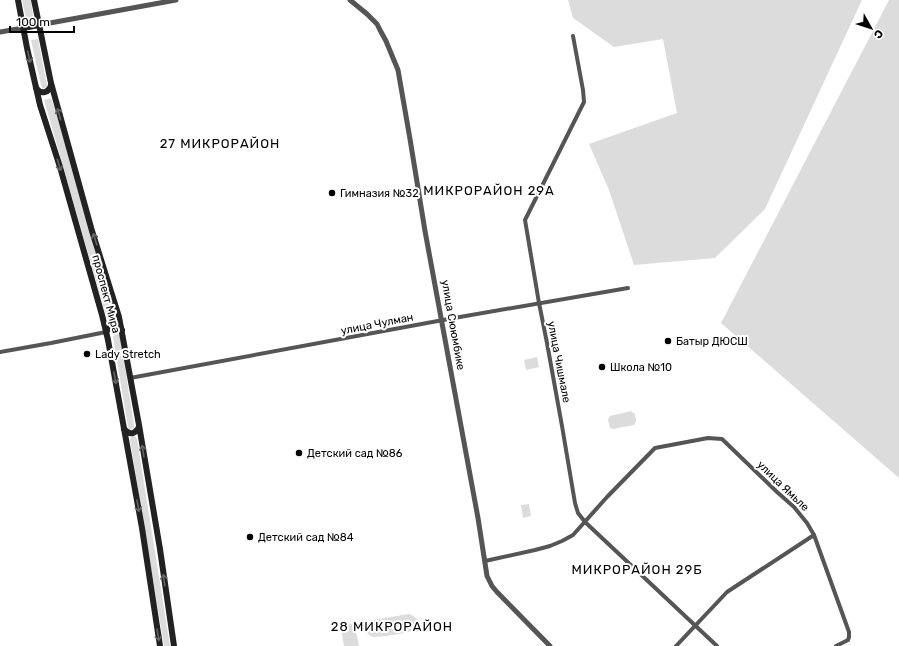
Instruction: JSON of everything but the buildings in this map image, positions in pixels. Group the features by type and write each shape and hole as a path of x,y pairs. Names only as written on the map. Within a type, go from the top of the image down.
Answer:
{"main road":[{"name":"проспект Мира","path":"18,0 40,105 60,167 106,332 142,528 160,646"},
{"name":"проспект Мира","path":"34,0 51,84 122,330 160,549 174,646"},
{"path":"23,28 39,25"},
{"path":"36,87 39,92 45,93 50,89 51,84"},
{"path":"106,332 110,327 115,325 120,327 122,330"},
{"path":"124,429 128,433 132,433 136,432 139,427"}],"street":[{"path":"39,25 176,0"},
{"name":"улица Сююмбике","path":"350,0 362,9 377,24 398,70 425,231 478,518 487,576 492,586 550,646"},
{"path":"0,32 23,28"},
{"name":"улица Чишмале","path":"573,36 584,102 525,220 538,303 547,343 575,503 578,513 585,522 717,646"},
{"name":"улица Чулман","path":"130,378 538,303 628,288"},
{"path":"0,352 106,332"},
{"name":"улица Ямьле","path":"585,522 655,448 708,438 722,438 794,507 814,535 849,632 848,640 836,646"},
{"path":"485,561 550,546 562,541 585,522"},
{"path":"676,646 727,592 814,535"}],"shaded area":[{"path":"22,0 31,0 33,17 26,18"},
{"path":"568,0 862,0 765,209 715,258 634,265 609,190 589,144 677,113 663,39 614,47 573,18"},
{"path":"889,0 899,0 899,478 721,323"},
{"path":"38,39 47,85 45,88 42,88 41,85 31,40"},
{"path":"51,98 74,168 114,317 112,322 107,319 44,100"},
{"path":"116,333 120,336 134,425 134,428 132,429 129,429 128,427 113,337"},
{"path":"537,357 539,367 526,370 524,360"},
{"path":"631,411 635,414 636,421 634,425 613,429 610,428 608,420 610,416"},
{"path":"133,436 137,439 170,646 164,646 130,440"},
{"path":"529,504 531,516 523,518 521,505"},
{"path":"409,614 416,618 418,624 415,629 408,632 374,637 370,636 367,632 366,625 373,620"},
{"path":"351,624 355,627 359,646 344,646 341,629 344,626"}],"place":[{"name":"Гимназия №32","path":"332,193"},
{"name":"Батыр ДЮСШ","path":"668,341"},
{"name":"Lady Stretch","path":"87,354"},
{"name":"Школа №10","path":"602,367"},
{"name":"Детский сад №86","path":"299,453"},
{"name":"Детский сад №84","path":"250,537"}],"district":[{"name":"27 МИКРОРАЙОН","path":"220,143"},
{"name":"МИКРОРАЙОН 29А","path":"489,190"},
{"name":"МИКРОРАЙОН 29Б","path":"637,569"},
{"name":"28 МИКРОРАЙОН","path":"392,626"}]}
